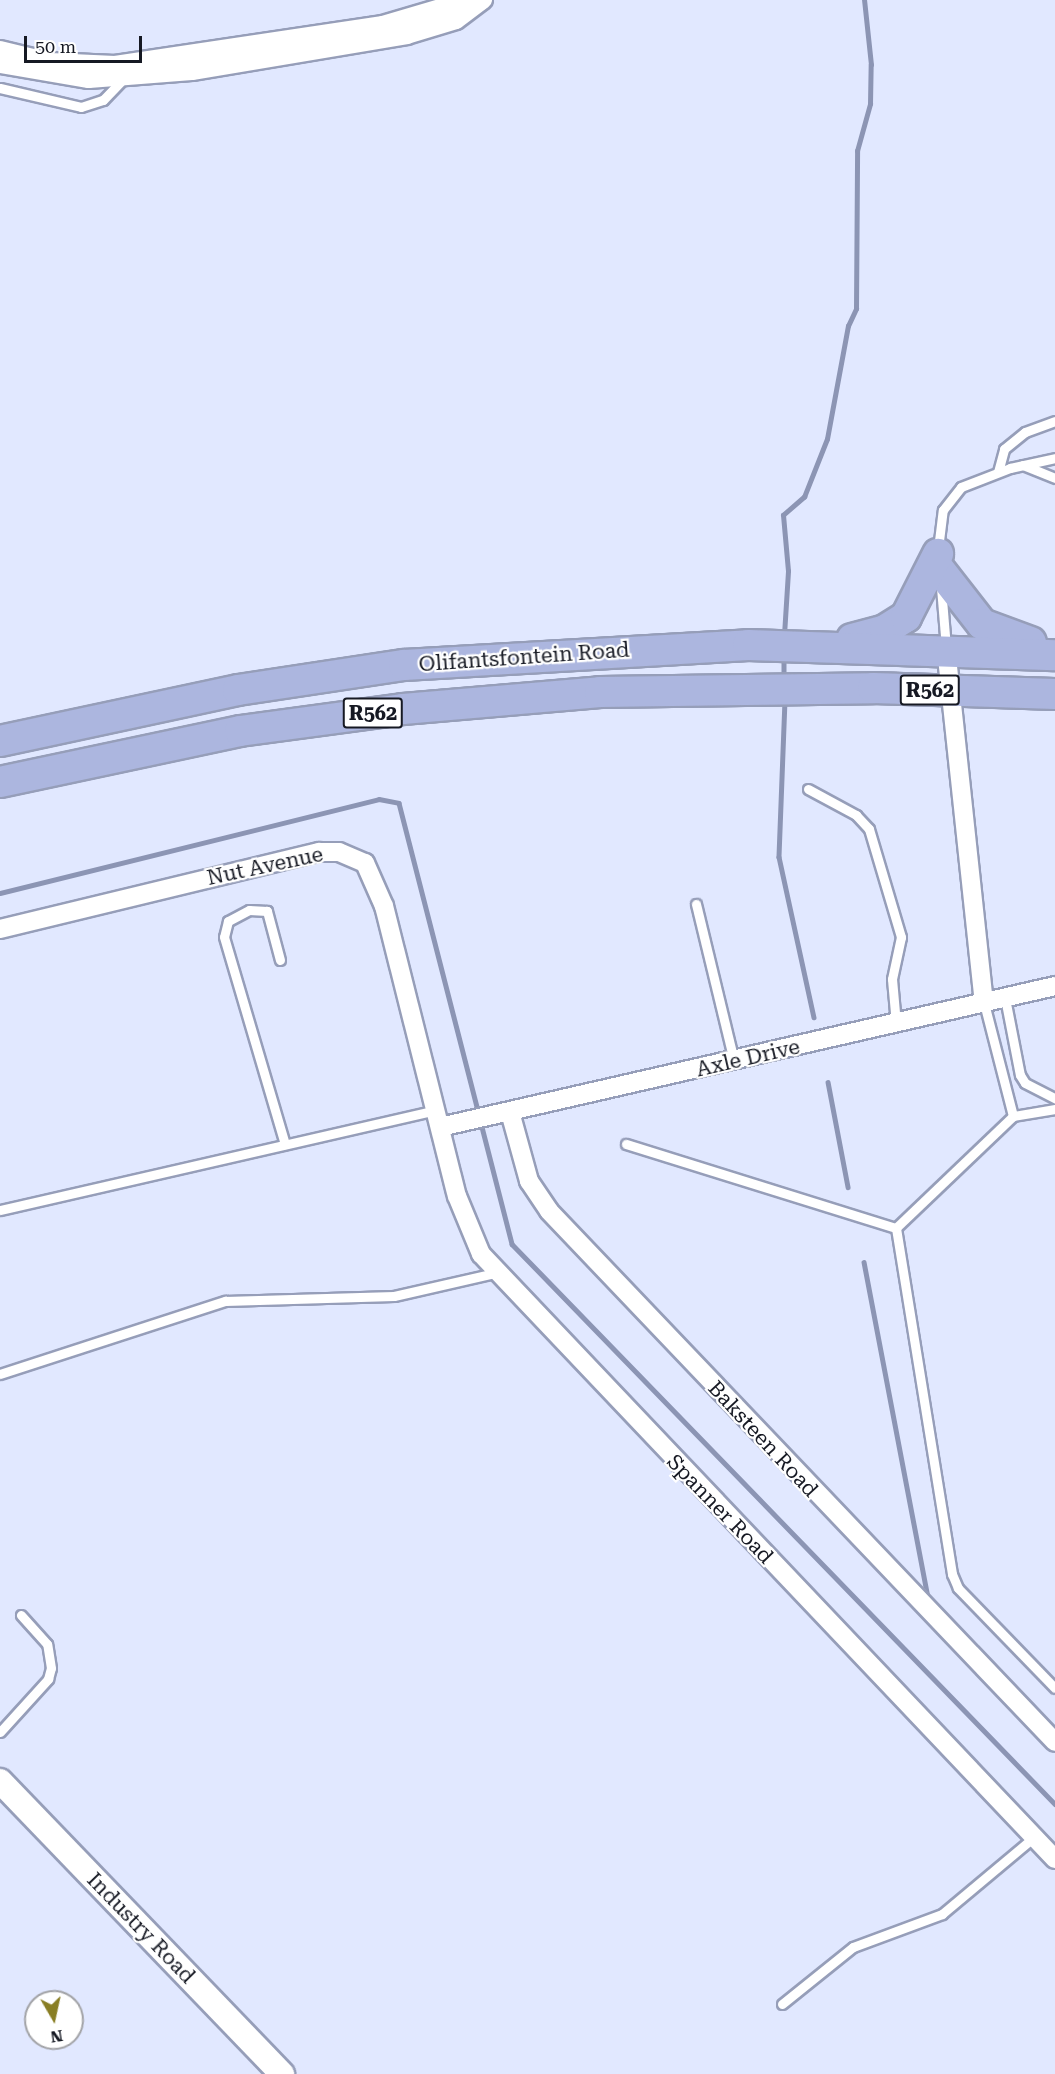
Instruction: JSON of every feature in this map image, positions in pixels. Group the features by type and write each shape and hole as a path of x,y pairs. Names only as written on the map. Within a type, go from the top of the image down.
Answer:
{"main road":[{"path":"808,645 863,637 900,622 920,598 939,562 981,624 1002,635 1055,648"},
{"name":"Olifantsfontein Road","path":"0,741 238,690 404,665 748,645 946,648 1055,655"},
{"name":"Olifantsfontein Road","path":"0,783 156,746 403,709 600,692 805,688 1055,694"}],"street":[{"path":"0,50 50,62 115,65 383,25 464,1 482,1"},
{"path":"0,64 47,75 123,79 407,35 456,20 482,1"},
{"path":"946,648 953,691 984,1004"},
{"name":"Nut Avenue","path":"0,929 319,852 352,856 375,877 438,1118"},
{"name":"Axle Drive","path":"438,1118 462,1121 501,1114 1055,986"},
{"name":"Baksteen Road","path":"501,1114 529,1180 549,1211 1055,1742"},
{"name":"Spanner Road","path":"438,1118 468,1232 495,1273 1055,1859"},
{"name":"Industry Road","path":"0,1781 282,2074"}],"lane":[{"path":"0,88 81,107 104,100 123,79"},
{"path":"998,471 1004,449 1025,432 1055,421"},
{"path":"946,648 939,562 940,517 950,497 976,478 1055,458"},
{"path":"1023,465 1055,478"},
{"path":"808,789 856,815 869,830 901,937 892,980 896,1024"},
{"path":"696,904 734,1061"},
{"path":"280,960 267,911 249,910 228,921 224,937 285,1144"},
{"path":"1005,998 1020,1075 1025,1083 1055,1098"},
{"path":"984,1004 1013,1116"},
{"path":"896,1228 1013,1116 1055,1109"},
{"path":"0,1210 285,1144 438,1118"},
{"path":"626,1144 896,1228"},
{"path":"896,1228 952,1574 958,1588 1055,1688"},
{"path":"0,1374 225,1301 394,1296 495,1273"},
{"path":"0,1732 48,1679 51,1668 47,1644 21,1616"},
{"path":"782,2004 853,1947 942,1914 1034,1837"}],"waterway":[{"path":"784,635 788,571 783,515 804,497 827,439 848,326 856,309 857,151 870,104 871,65 864,0"},
{"path":"784,655 784,680"},
{"path":"785,700 779,857 814,1017"},
{"path":"0,893 379,799 399,803 479,1115"},
{"path":"828,1082 848,1187"},
{"path":"481,1123 512,1244 1055,1804"},
{"path":"864,1262 928,1598"}]}
